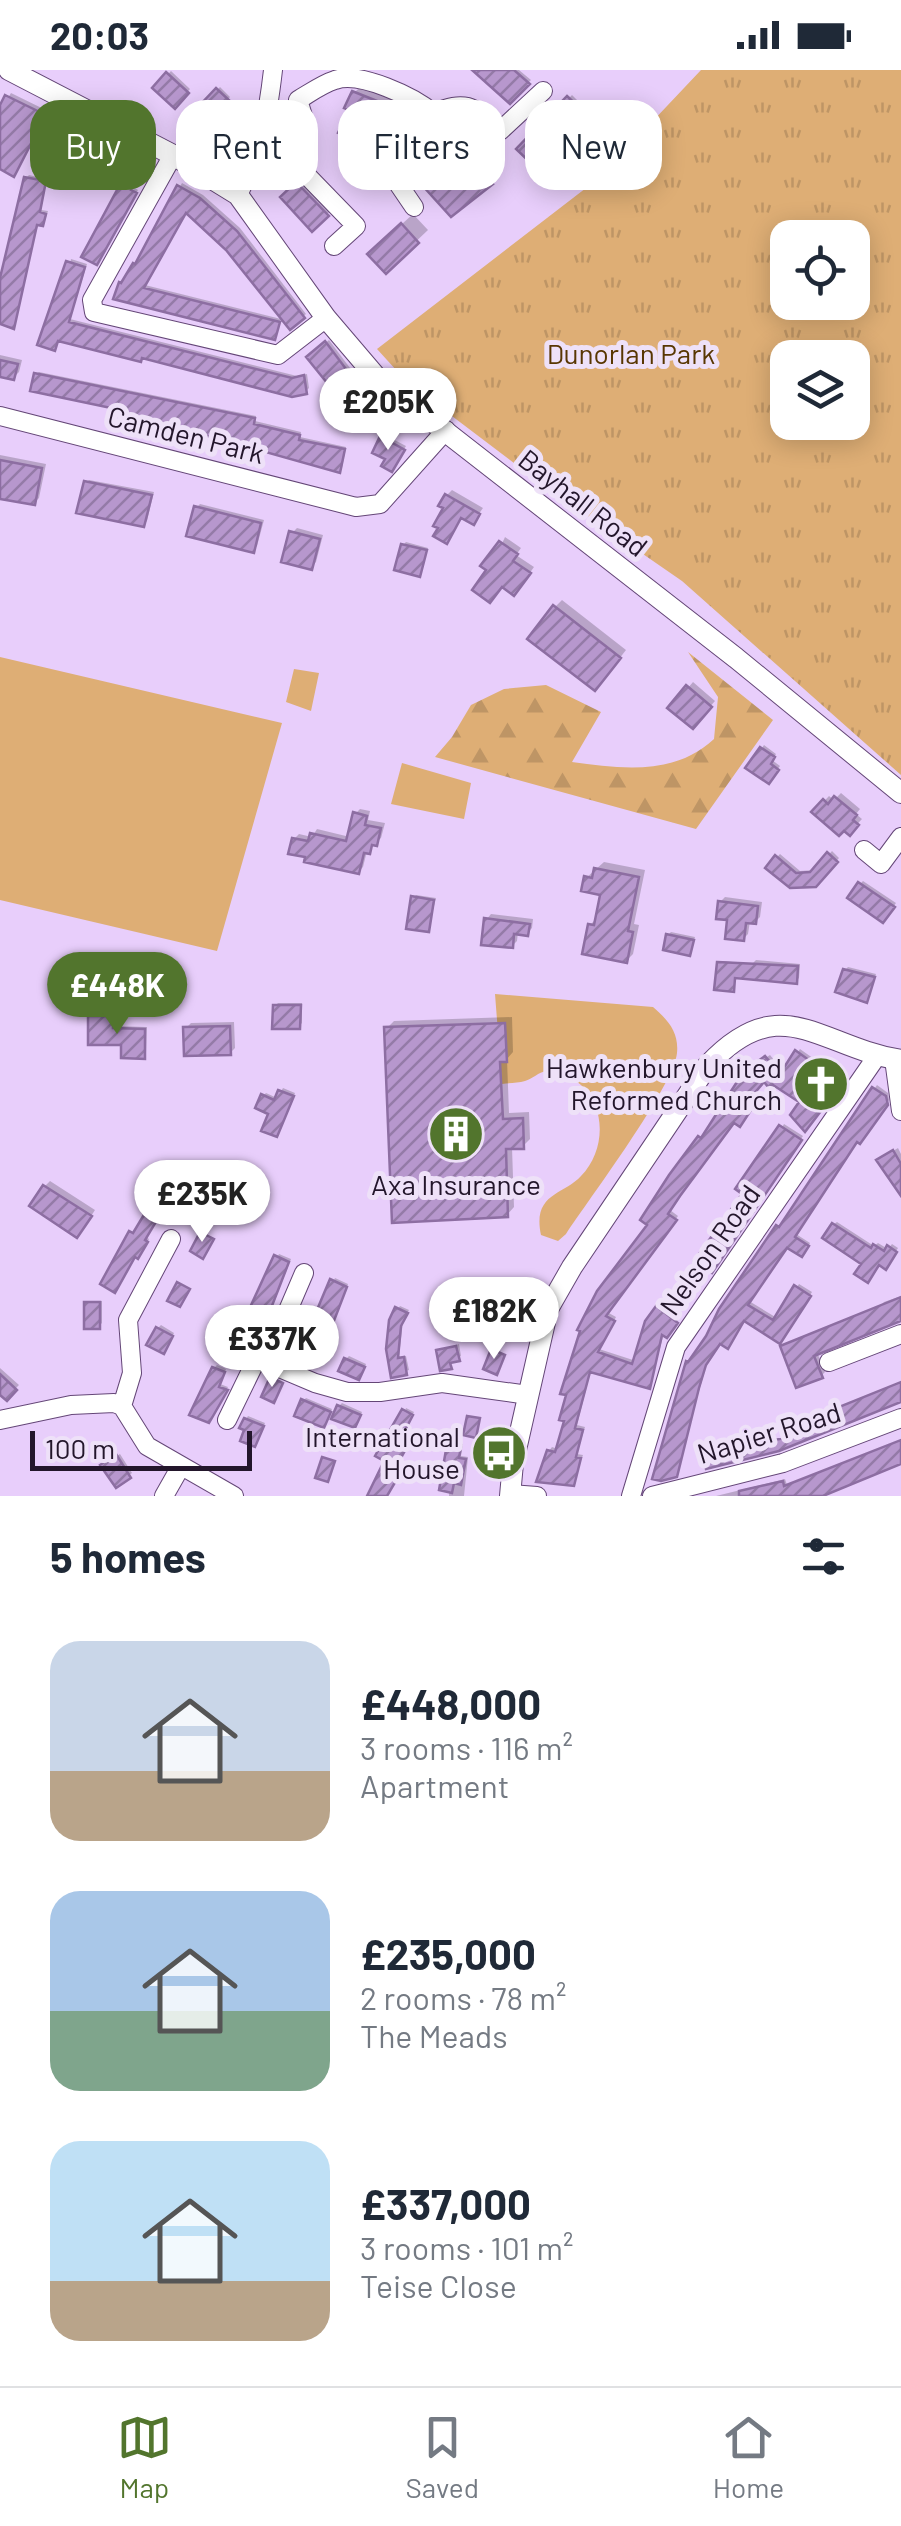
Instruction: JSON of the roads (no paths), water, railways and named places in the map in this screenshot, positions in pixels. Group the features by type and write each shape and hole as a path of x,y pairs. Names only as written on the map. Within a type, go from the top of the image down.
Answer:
{"street":[{"name":"Bayhall Road","path":"10,70 173,155 238,195 326,318 378,378 901,793"},
{"path":"238,195 259,151 273,70"},
{"path":"270,92 298,100 336,79 358,77 416,100"},
{"path":"505,126 543,91"},
{"path":"173,155 92,300 94,312 278,355 326,318"},
{"path":"318,187 356,226 334,246"},
{"path":"402,190 414,207"},
{"name":"Camden Park","path":"0,416 356,507 380,504 446,430"},
{"path":"864,850 881,864 901,838"},
{"path":"537,1496 510,1495 512,1464 548,1309 691,1087 723,1049 753,1029 786,1024 891,1058 901,1111"},
{"name":"Nelson Road","path":"631,1496 676,1347 891,1058"},
{"path":"171,1239 128,1320 132,1373 122,1406 147,1446 234,1496"},
{"path":"162,1258 180,1267"},
{"path":"228,1420 256,1358 282,1322 304,1274"},
{"path":"829,1362 901,1334"},
{"path":"256,1358 315,1384 347,1392 380,1392 442,1383 528,1395"},
{"path":"0,1420 92,1402 122,1406"},
{"name":"Napier Road","path":"652,1496 784,1463 901,1418"},
{"path":"164,1496 182,1466"}],"place":[{"name":"Hawkenbury United Reformed Church","path":"821,1084"},
{"name":"Axa Insurance","path":"456,1134"},
{"name":"International House","path":"499,1453"}],"park label":[{"name":"Dunorlan Park","path":"631,354"}]}
